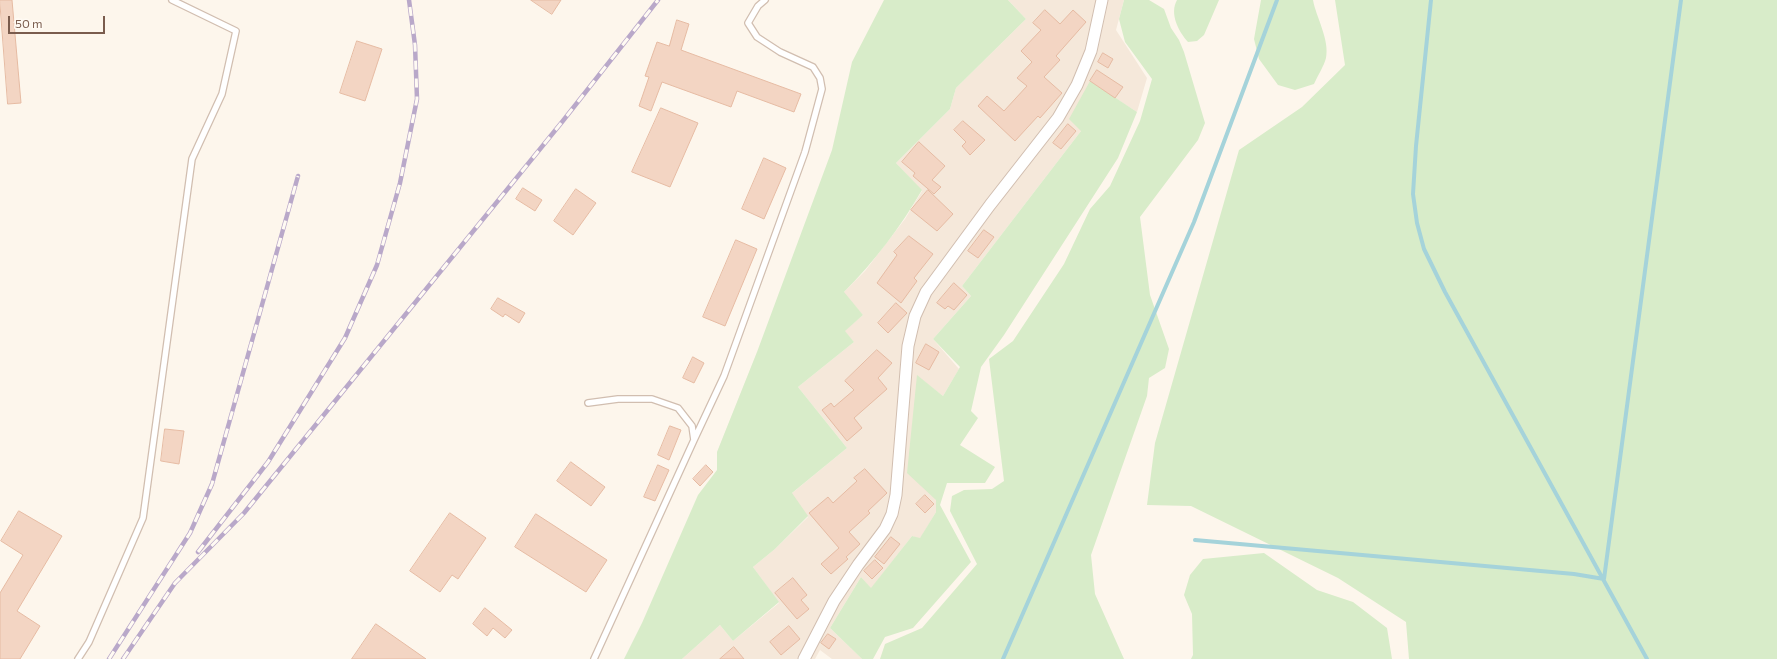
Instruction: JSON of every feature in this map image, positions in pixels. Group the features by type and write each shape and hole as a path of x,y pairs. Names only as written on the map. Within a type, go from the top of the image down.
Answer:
{"street":[{"path":"804,659 834,601 858,565 885,529 892,514 896,495 908,346 915,316 926,292 990,205 1058,118 1077,85 1091,51 1102,0"}],"lane":[{"path":"78,659 89,642 143,518 192,159 222,94 236,31 172,0"},
{"path":"594,659 727,368 805,152 822,89 820,78 813,68 780,52 757,36 748,23 758,6 765,0"},
{"path":"588,403 618,399 652,399 678,408 692,426 694,440"}],"shaded area":[{"path":"1008,0 1124,0 1116,30 1147,78 1137,112 1090,82 1081,131 962,286 971,296 933,339 959,369 943,396 917,376 936,500 936,512 920,539 912,536 871,589 861,577 830,628 862,659 832,659 820,650 815,659 682,659 720,625 733,641 779,603 753,567 775,549 808,517 791,494 847,448 798,387 854,342 844,331 863,315 843,293 865,271 905,219 922,191 896,163 950,109 956,88 1026,19"}],"green space":[{"path":"884,0 1008,0 1026,19 956,88 950,109 896,163 922,190 905,218 886,244 866,269 844,292 863,315 845,331 854,342 798,387 847,448 792,493 808,516 775,549 753,567 779,602 733,641 720,625 682,659 624,659 642,623 698,495 717,470 717,452 757,352 832,150 852,62"},
{"path":"1124,0 1149,0 1164,9 1171,28 1179,40 1184,52 1205,123 1198,140 1140,217 1150,295 1169,349 1165,368 1149,378 1147,396 1091,555 1095,594 1124,659 880,659 885,644 922,628 977,564 950,511 952,496 964,490 992,489 1004,481 989,359 1013,341 1064,264 1090,209 1110,186 1140,121 1152,79 1125,42 1119,19"},
{"path":"1177,0 1219,0 1204,35 1197,41 1188,42 1178,28 1174,11"},
{"path":"1261,0 1313,0 1327,51 1325,61 1314,84 1295,90 1278,85 1259,59 1254,39"},
{"path":"1335,0 1777,0 1777,659 1409,659 1406,622 1338,578 1191,506 1147,505 1155,443 1239,150 1302,107 1345,65"},
{"path":"1090,81 1137,112 1118,158 1004,335 981,367 971,411 978,418 960,445 995,467 985,483 947,483 940,505 971,562 913,628 885,637 873,659 862,659 830,628 861,577 871,588 912,536 920,538 936,512 936,500 907,473 917,375 943,396 960,367 933,339 971,296 962,286 1081,131 1069,119"},
{"path":"1264,553 1317,590 1353,602 1387,628 1392,659 1191,659 1193,655 1192,614 1184,595 1190,575 1203,559"}],"building":[{"path":"0,0 12,0 21,103 8,104"},
{"path":"531,0 561,0 552,14"},
{"path":"1045,10 1060,24 1073,10 1086,22 1056,56 1060,60 1044,77 1062,93 1040,118 1038,116 1015,141 978,106 987,96 1004,111 1027,86 1017,78 1032,62 1021,51 1041,30 1033,23"},
{"path":"677,20 689,24 681,50 801,94 794,112 737,91 731,107 662,82 651,111 639,106 649,77 645,76 657,42 669,46"},
{"path":"357,41 382,49 365,101 340,93"},
{"path":"1103,53 1113,59 1108,68 1098,62"},
{"path":"1097,70 1123,87 1115,98 1090,81"},
{"path":"661,108 698,123 670,187 632,172"},
{"path":"963,121 985,140 970,155 962,146 966,142 954,130"},
{"path":"1068,124 1076,131 1061,149 1053,143"},
{"path":"919,142 945,166 932,180 941,187 934,194 913,176 915,173 902,162"},
{"path":"764,158 786,168 764,219 742,209"},
{"path":"523,188 542,200 535,211 516,199"},
{"path":"576,189 596,203 573,235 554,221"},
{"path":"928,190 953,214 937,231 911,210"},
{"path":"984,230 994,237 978,258 968,251"},
{"path":"909,236 933,254 914,278 917,281 901,303 877,283 897,255 894,252"},
{"path":"736,240 757,249 725,326 703,317"},
{"path":"954,283 967,295 954,310 948,306 945,309 937,303"},
{"path":"498,298 525,313 519,323 505,314 503,317 491,309"},
{"path":"896,303 907,313 888,333 878,323"},
{"path":"926,344 939,352 929,370 916,363"},
{"path":"877,350 892,363 878,378 887,389 854,418 862,428 847,441 822,410 831,403 834,407 854,390 845,381"},
{"path":"693,357 704,363 694,383 683,378"},
{"path":"670,426 681,430 669,460 658,455"},
{"path":"165,429 184,431 179,464 161,461"},
{"path":"571,462 605,487 591,506 557,481"},
{"path":"658,465 669,470 655,501 644,497"},
{"path":"706,465 713,472 700,486 693,479"},
{"path":"865,469 887,493 868,511 870,513 849,532 860,544 846,557 848,559 831,574 821,564 839,548 809,513 828,497 833,503 857,481 854,478"},
{"path":"925,495 934,504 925,513 916,504"},
{"path":"19,511 62,536 17,611 40,626 20,659 0,659 0,593 23,555 1,541"},
{"path":"450,513 486,538 458,579 452,575 440,592 410,571"},
{"path":"536,514 607,560 586,592 515,547"},
{"path":"891,537 900,544 884,564 875,557"},
{"path":"875,560 883,568 872,579 864,571"},
{"path":"793,578 807,595 801,600 809,609 797,619 775,593"},
{"path":"485,608 512,630 505,638 493,628 487,636 473,624"},
{"path":"376,624 426,659 352,659"},
{"path":"789,626 800,639 781,655 770,642"},
{"path":"828,634 836,639 829,649 821,643"},
{"path":"734,647 744,659 720,659"}],"waterway":[{"path":"1003,659 1194,222 1277,0"},
{"path":"1431,0 1416,146 1413,194 1417,223 1424,249 1445,292 1647,659"},
{"path":"1195,540 1574,574 1604,579 1681,0"}],"railway":[{"path":"198,552 268,462 345,338 377,265 400,183 417,99 415,45 409,0"},
{"path":"123,659 175,583 244,513 562,122 658,0"},
{"path":"109,659 190,533 212,484 298,176"}]}
